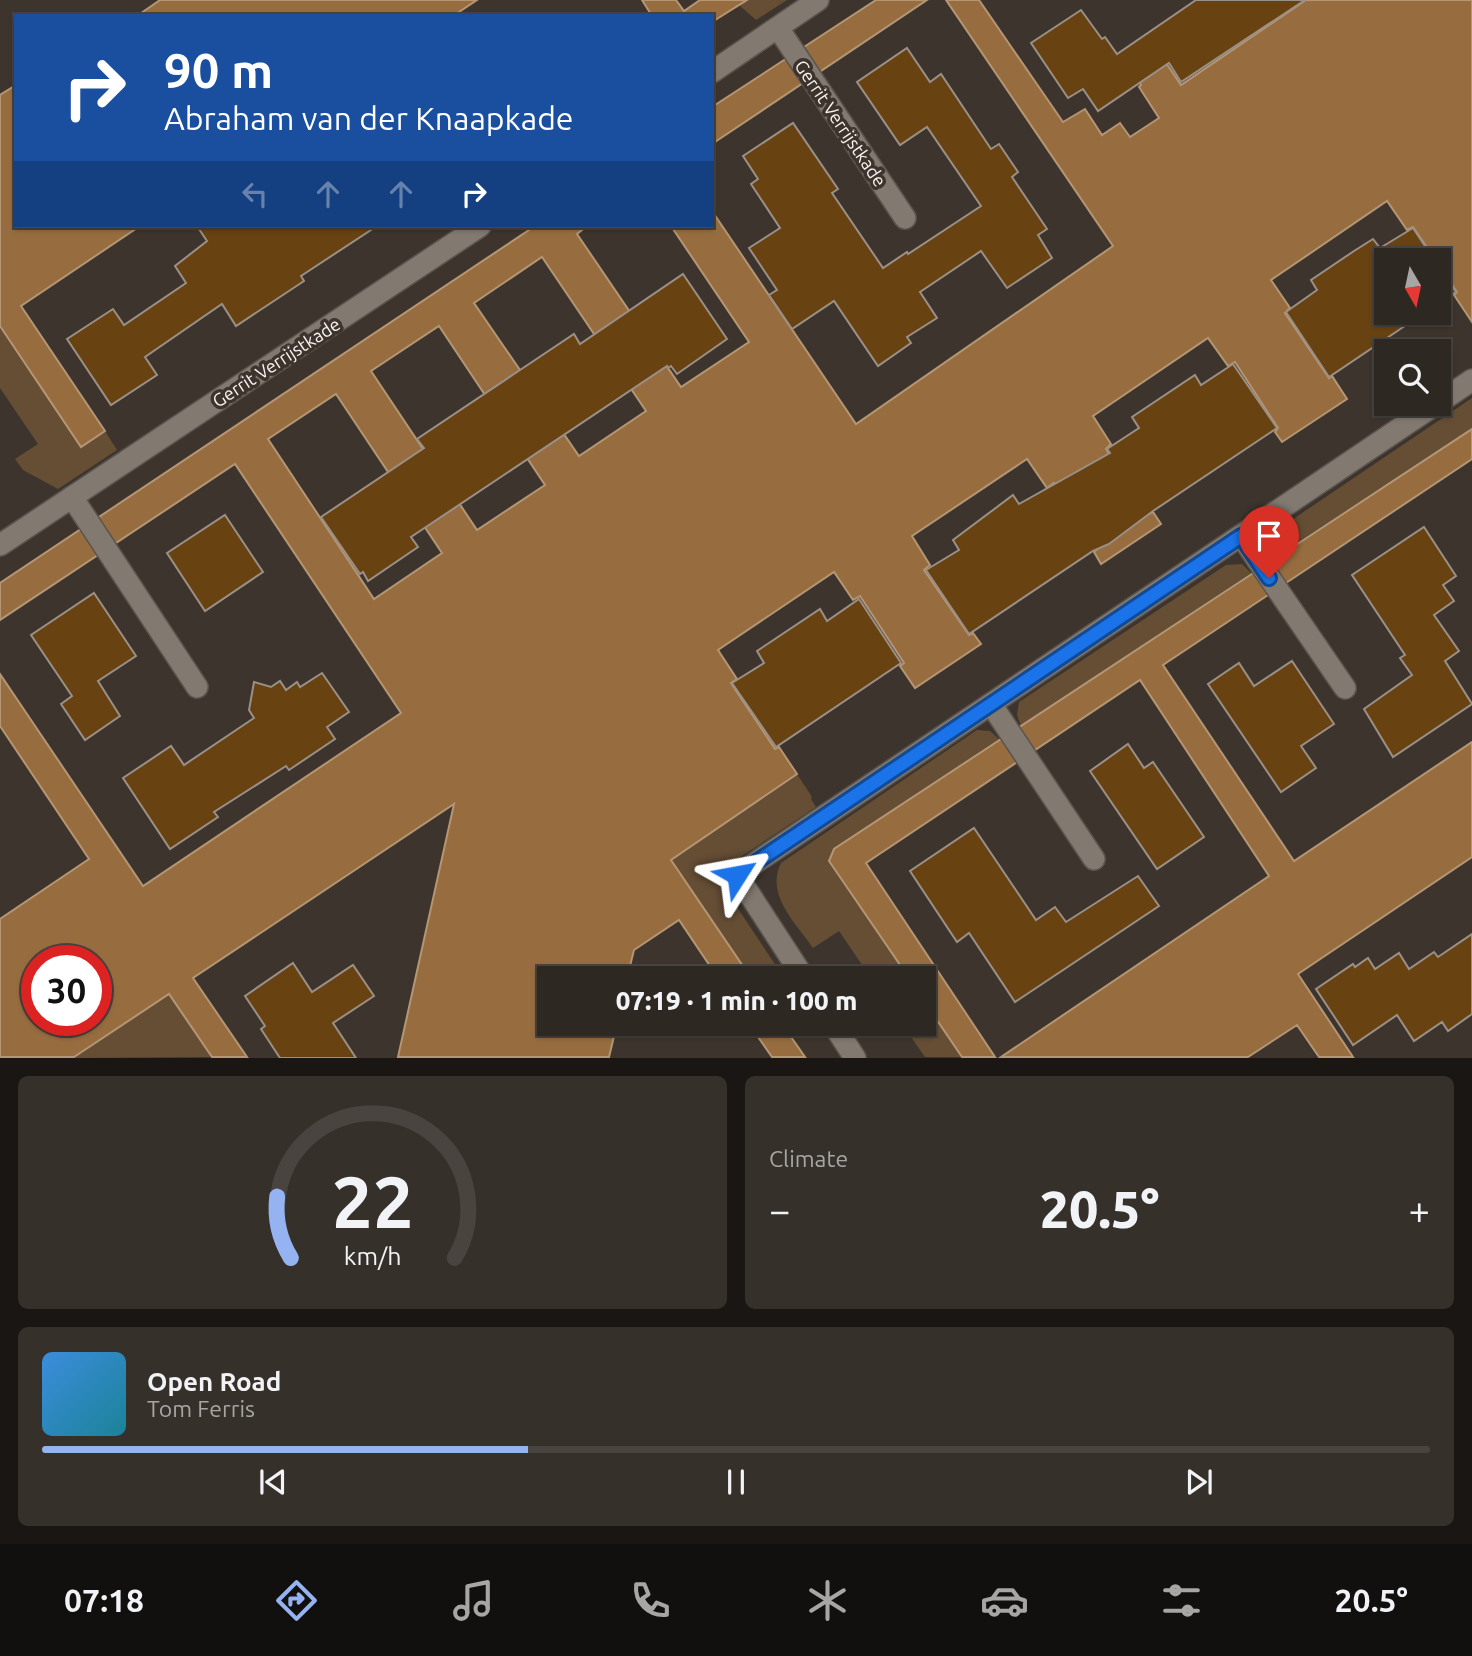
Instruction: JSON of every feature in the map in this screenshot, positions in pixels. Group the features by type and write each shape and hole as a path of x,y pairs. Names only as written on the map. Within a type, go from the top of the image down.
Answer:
{"street":[{"path":"714,71 783,36 818,0"},
{"name":"Gerrit Verrijstkade","path":"783,36 905,218"},
{"name":"Gerrit Verrijstkade","path":"0,545 477,228"},
{"path":"1451,394 1472,380"},
{"path":"796,966 737,875 1419,416"},
{"path":"72,497 197,687"},
{"path":"1241,536 1345,688"},
{"path":"991,704 1094,859"},
{"path":"841,1036 855,1058"}],"shaded area":[{"path":"160,0 477,0 456,14 140,14"},
{"path":"642,0 676,0 684,11 700,0 747,0 714,21 714,14 651,14"},
{"path":"747,0 787,0 756,20 739,5"},
{"path":"876,0 927,0 714,143 714,106"},
{"path":"946,0 979,0 1063,122 1085,109 1102,135 1120,123 1130,137 1159,118 1134,75 1162,57 1181,85 1306,0 1472,0 1472,322 1454,295 1457,292 1451,283 1451,248 1427,248 1413,227 1407,230 1387,201 1271,280 1290,308 1285,313 1329,378 1332,376 1347,399 1282,442 1275,432 1278,428 1235,362 1228,366 1208,338 1093,416 1111,444 1106,449 1149,514 1153,512 1161,524 1101,564 1094,552 1097,549 1054,483 1047,488 1027,459 912,536 930,565 924,570 969,635 973,633 981,644 915,688 900,666 904,663 860,596 853,600 834,572 718,650 737,679 731,683 775,749 779,747 797,774 671,860 743,966 710,966 679,920 634,950 630,966 537,966 537,1036 614,1036 609,1057 398,1057 454,804 193,978 247,1057 212,1057 169,994 112,1032 112,945 21,945 21,1036 106,1036 74,1057 0,1057 0,919 89,859 0,726 0,674 143,886 401,713 235,464 0,620 0,583 532,228 584,228 577,234 681,387 749,342 672,228 714,228 714,214 856,424 1113,246","holes":["542,257 646,411 579,456 474,303","439,326 545,485 477,530 371,371","336,394 442,553 374,599 268,439"]},
{"path":"14,86 14,228 137,228 21,306 105,431 81,447 0,326 0,95"},
{"path":"0,326 81,447 105,431 117,450 58,489 23,470 15,459 38,444 0,388"},
{"path":"1472,398 1472,429 1273,558 1268,546 1274,532 1445,416 1451,416 1451,412"},
{"path":"1472,429 1472,459 1163,665 1294,861 1472,742 1472,857 1298,974 1353,1057 1319,1057 1297,1025 1248,1057 1001,1057 1269,876 1140,680 866,863 934,966 901,966 829,861 834,849"},
{"path":"1242,564 1251,573 1021,726 1017,715 1019,702 1226,565"},
{"path":"977,730 990,731 1000,740 834,849 829,861 901,966 863,966 839,931 813,948 791,919 780,897 777,875 781,863"},
{"path":"797,774 816,807 715,874 776,966 743,966 671,859"},
{"path":"936,968 995,1057 962,1057 936,1019"},
{"path":"169,994 212,1057 74,1058 107,1036 112,1036 112,1032"},
{"path":"936,1019 962,1057 925,1057 910,1036 936,1036"},
{"path":"757,1036 790,1036 805,1057 772,1057"}],"building":[{"path":"1196,0 1305,0 1181,82 1169,63 1098,111 1083,89 1068,98 1031,43 1081,10 1102,39 1105,37 1117,54"},
{"path":"907,48 930,82 941,74 991,149 999,144 1018,172 1012,177 1047,229 1038,235 1052,258 1007,288 981,251 920,292 937,318 907,337 911,343 878,366 834,301 792,329 769,295 777,290 749,248 780,228 751,184 758,179 743,156 793,123 838,189 832,193 883,268 981,206 927,127 900,145 857,82"},
{"path":"198,228 374,228 301,276 304,281 236,326 222,304 145,357 157,375 111,405 67,339 113,309 124,325 186,283 175,266 207,241"},
{"path":"1413,228 1426,248 1380,248"},
{"path":"1373,239 1380,248 1374,248 1374,326 1405,326 1385,339 1374,339 1374,347 1329,377 1286,312 1317,290 1311,280"},
{"path":"683,274 727,339 677,374 671,366 667,366 411,537 418,547 368,581 363,572 360,574 321,517 424,448 417,439 574,334 580,344"},
{"path":"1233,364 1277,428 1153,511 1109,544 1093,551 969,634 926,570 959,550 953,540 1013,495 1019,504 1110,453 1107,449 1139,428 1132,417 1195,375 1201,385"},
{"path":"225,515 263,572 205,611 167,553"},
{"path":"1424,527 1456,576 1443,585 1454,601 1434,615 1459,651 1445,661 1472,704 1393,757 1364,709 1412,675 1400,658 1405,655 1352,575"},
{"path":"94,593 136,656 98,681 120,716 85,740 61,704 72,696 31,635"},
{"path":"859,599 901,663 776,747 732,683 764,663 757,651 820,609 827,621"},
{"path":"1292,661 1334,724 1301,746 1316,768 1281,792 1208,684 1239,663 1254,686"},
{"path":"322,673 349,712 327,727 335,739 289,770 286,766 214,812 218,817 170,849 123,778 171,746 184,765 254,718 249,710 254,682 271,687 280,681 286,690 297,682 300,687"},
{"path":"1128,744 1144,768 1153,762 1204,837 1157,869 1090,771"},
{"path":"974,828 1036,920 1055,907 1066,922 1138,876 1159,906 1015,1002 969,933 957,942 910,871"},
{"path":"1472,934 1472,1014 1448,1031 1442,1022 1414,1041 1397,1015 1353,1045 1316,989 1353,964 1355,967 1368,958 1375,969 1399,953 1409,969 1434,952 1438,957"},
{"path":"293,963 312,992 353,965 374,996 333,1023 356,1058 280,1058 261,1029 265,1026 245,996"}],"route":[{"path":"737,875 1241,536 1269,578"}]}
